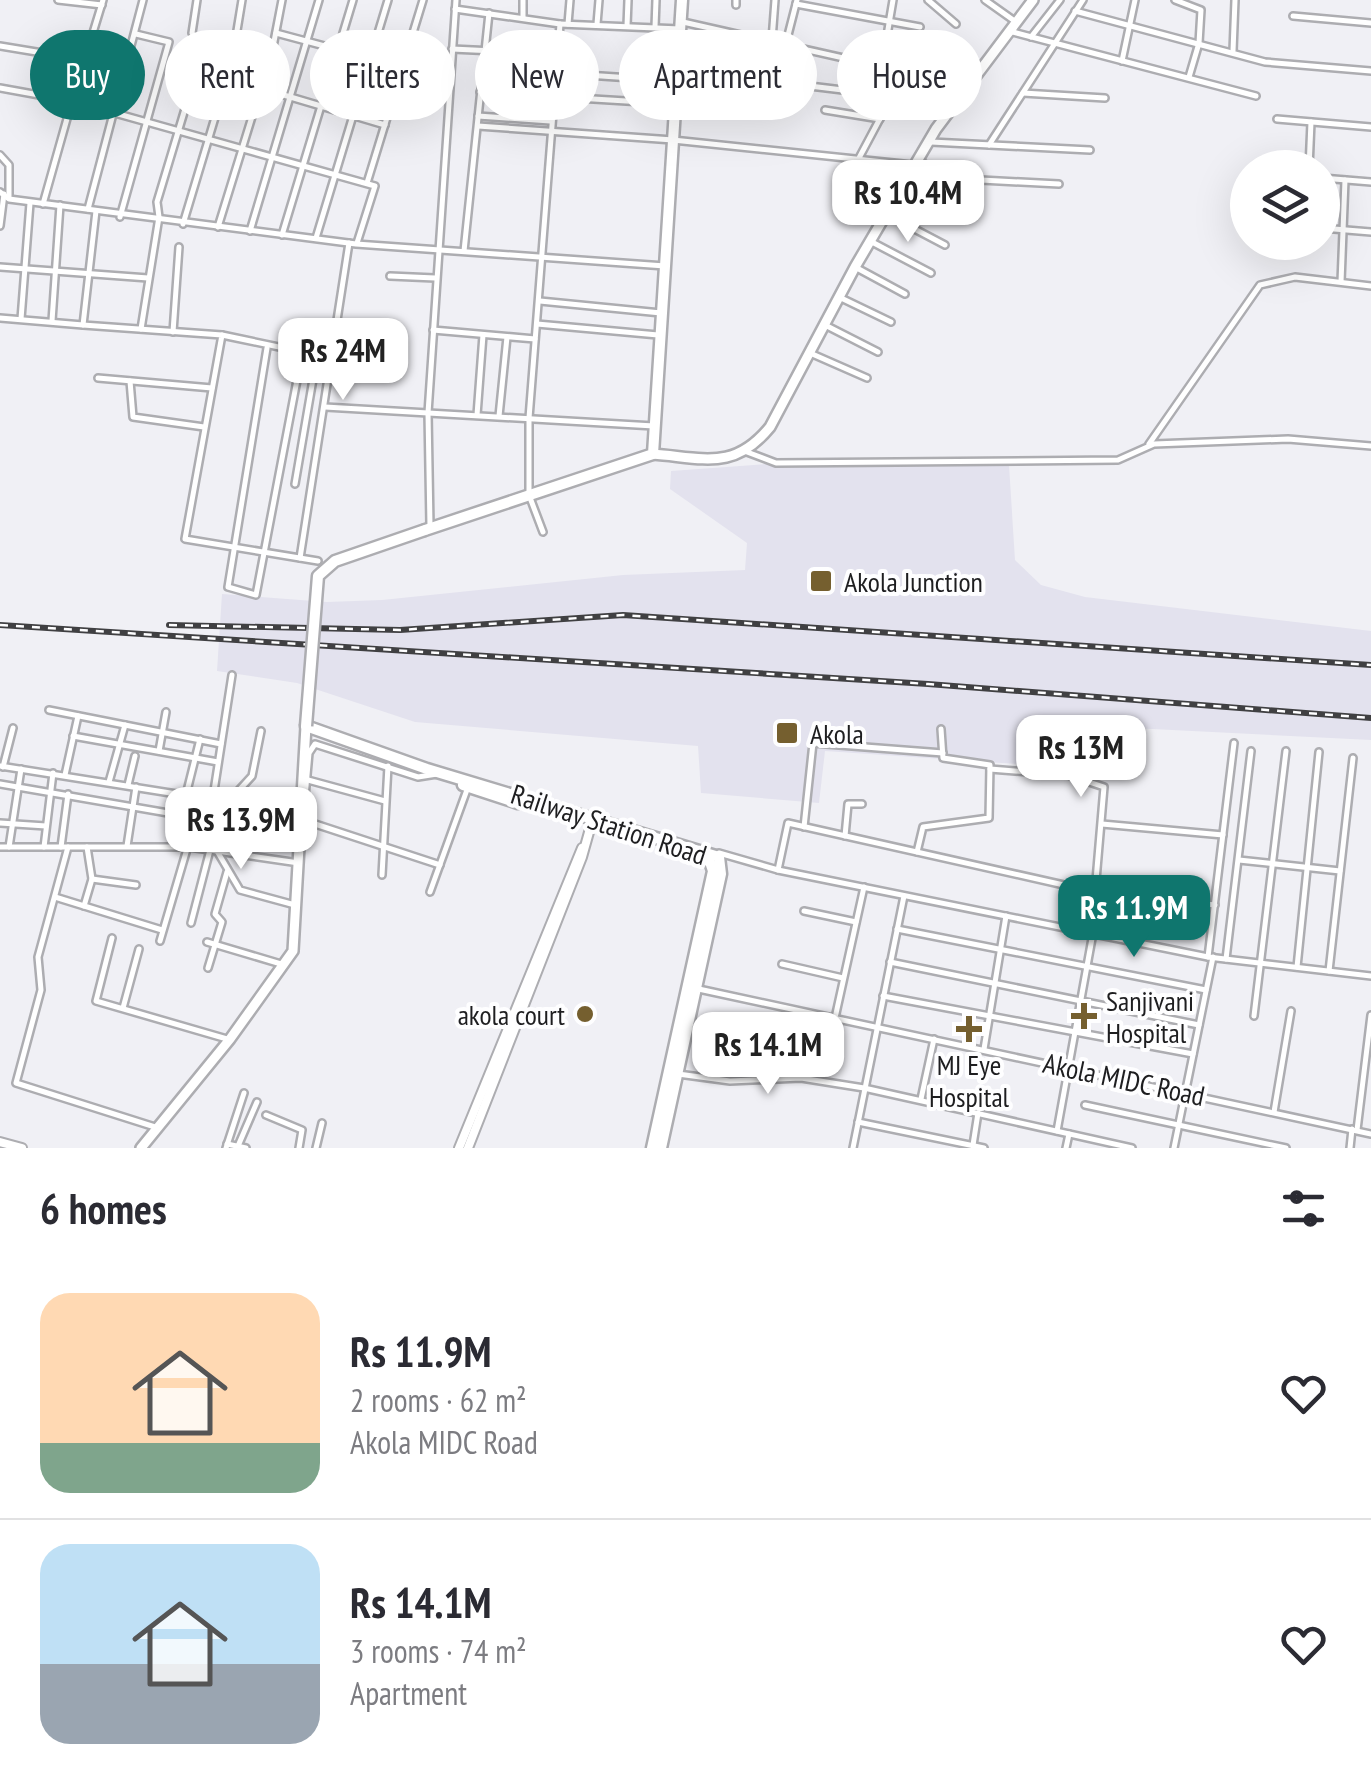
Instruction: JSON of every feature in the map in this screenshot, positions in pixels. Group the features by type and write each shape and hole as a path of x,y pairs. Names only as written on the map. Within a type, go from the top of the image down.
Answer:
{"highway":[{"path":"680,30 682,0"},
{"path":"306,726 318,576 334,561 653,454 674,120"},
{"name":"Railway Station Road","path":"306,726 427,769 714,859 722,874 652,1148"},
{"name":"Railway Station Road","path":"443,774 468,787 592,822"},
{"name":"Railway Station Road","path":"661,1148 690,988"}],"main road":[{"path":"982,67 1033,0"},
{"path":"653,454 711,458 747,452 770,428 855,267 944,120"},
{"path":"143,1148 230,1040 294,951 306,726"}],"street":[{"path":"58,0 102,2 94,30"},
{"path":"137,30 143,0"},
{"path":"141,330 159,217 157,202 203,49 192,33 196,0"},
{"path":"183,224 234,51 242,0"},
{"path":"277,30 282,0"},
{"path":"310,102 290,97 320,0"},
{"path":"344,30 353,0"},
{"path":"380,30 388,0"},
{"path":"414,30 424,0"},
{"path":"453,30 456,0"},
{"path":"523,0 523,18"},
{"path":"568,24 570,0"},
{"path":"598,24 599,0"},
{"path":"627,26 628,0"},
{"path":"654,28 656,0"},
{"path":"773,30 775,0"},
{"path":"889,30 893,0"},
{"path":"928,0 956,24"},
{"path":"985,0 1016,22"},
{"path":"1031,37 1060,0"},
{"path":"989,145 1083,0"},
{"path":"1122,61 1135,0"},
{"path":"1175,0 1198,3 1199,43 1189,78"},
{"path":"1232,52 1236,0"},
{"path":"789,30 796,2 920,27"},
{"path":"455,9 560,24 654,28 680,25 711,30"},
{"path":"1075,11 1268,62 1371,71"},
{"path":"487,30 489,14"},
{"path":"1293,16 1371,23"},
{"path":"560,24 560,30"},
{"path":"1008,32 1256,96"},
{"path":"120,217 168,42 145,36"},
{"path":"290,37 310,42"},
{"path":"0,46 30,51"},
{"path":"0,88 30,93"},
{"path":"1024,93 1105,98"},
{"path":"825,110 837,112"},
{"path":"1277,119 1371,127"},
{"path":"43,204 67,120"},
{"path":"83,325 92,210 111,120"},
{"path":"132,120 242,146 375,186 353,243 300,558"},
{"path":"218,227 250,120"},
{"path":"250,231 284,120"},
{"path":"282,234 317,120"},
{"path":"316,238 351,120"},
{"path":"372,120 385,124"},
{"path":"367,183 386,120"},
{"path":"428,530 428,412 446,120"},
{"path":"464,251 478,120"},
{"path":"536,120 551,121 529,418 528,495 543,532"},
{"path":"859,158 879,120"},
{"path":"1310,150 1311,122"},
{"path":"478,126 917,162 965,188 981,180 1059,184"},
{"path":"928,142 1090,150"},
{"path":"0,156 8,165 9,200"},
{"path":"1340,180 1371,182"},
{"path":"1341,282 1345,180"},
{"path":"903,186 958,216"},
{"path":"2,192 9,200 120,217 159,217 183,224 353,243 665,266"},
{"path":"0,226 2,192"},
{"path":"21,319 30,203"},
{"path":"52,321 60,205"},
{"path":"886,214 946,245"},
{"path":"1340,230 1371,232"},
{"path":"870,241 930,273"},
{"path":"172,332 179,246"},
{"path":"0,267 148,278"},
{"path":"855,267 905,294"},
{"path":"390,276 435,278"},
{"path":"1149,444 1260,285 1282,276 1371,286"},
{"path":"839,298 891,322"},
{"path":"539,301 661,312"},
{"path":"0,318 222,335 267,348 332,358"},
{"path":"338,323 372,326"},
{"path":"537,324 660,335"},
{"path":"825,325 878,352"},
{"path":"433,330 535,339"},
{"path":"222,335 184,537 318,561"},
{"path":"477,415 483,335"},
{"path":"499,416 507,337"},
{"path":"267,348 229,589 256,595 302,354"},
{"path":"810,353 867,378"},
{"path":"295,484 317,356"},
{"path":"98,378 212,388"},
{"path":"130,381 132,417 204,427"},
{"path":"325,407 654,426"},
{"path":"747,452 776,463 1118,460 1149,444 1288,438 1371,446"},
{"path":"214,792 232,675"},
{"path":"49,710 221,744"},
{"path":"159,751 166,712"},
{"path":"65,774 78,716"},
{"path":"110,782 125,725"},
{"path":"12,728 1,766 202,798 214,792"},
{"path":"917,852 923,827 988,820 989,764 944,759 940,729"},
{"path":"230,800 252,776 261,731"},
{"path":"74,736 218,762"},
{"path":"186,795 200,740"},
{"path":"0,847 189,847 299,860 306,820 310,749 318,743 421,778 443,774"},
{"path":"1174,1148 1206,990 1234,743"},
{"path":"804,827 813,744 942,754"},
{"path":"1226,959 1251,751"},
{"path":"1254,1016 1286,751"},
{"path":"1297,968 1319,752"},
{"path":"128,786 134,756"},
{"path":"1329,972 1353,758"},
{"path":"382,875 388,766"},
{"path":"9,847 21,769"},
{"path":"990,769 1068,775 1080,782 1102,785 1093,933 1057,1131"},
{"path":"44,847 53,773"},
{"path":"308,780 385,801"},
{"path":"0,784 196,818"},
{"path":"127,846 136,787"},
{"path":"430,892 468,787"},
{"path":"214,792 234,806 232,853"},
{"path":"68,794 65,847 38,957 41,990 16,1082 158,1128"},
{"path":"160,942 202,798"},
{"path":"845,836 848,804 862,804"},
{"path":"306,820 440,865"},
{"path":"459,1148 471,1128 592,822"},
{"path":"0,823 46,826"},
{"path":"778,870 788,823 1095,892 1214,905"},
{"path":"1102,824 1223,836"},
{"path":"84,906 92,879 87,847"},
{"path":"214,851 244,892 296,906"},
{"path":"191,923 214,851"},
{"path":"714,859 1210,957 1371,976"},
{"path":"1239,860 1340,871"},
{"path":"208,968 211,943 222,922 214,914 227,872"},
{"path":"92,879 136,885"},
{"path":"835,1018 864,887"},
{"path":"853,1148 904,895"},
{"path":"55,897 163,930"},
{"path":"804,911 856,922"},
{"path":"984,1048 1006,916"},
{"path":"897,929 1206,990"},
{"path":"112,938 96,1000 230,1040"},
{"path":"211,943 286,966"},
{"path":"123,1008 140,949"},
{"path":"890,962 1199,1024"},
{"path":"782,964 844,978"},
{"name":"Akola MIDC Road","path":"690,988 1371,1134"},
{"path":"883,996 1193,1054"},
{"path":"1274,1112 1291,1011"},
{"path":"1350,1148 1371,1015"},
{"path":"921,1100 934,1039"},
{"path":"677,1074 743,1081 800,1078 864,1088 1132,1148"},
{"path":"244,1093 226,1146 242,1147 256,1102"},
{"path":"1085,1105 1179,1122 1286,1148"},
{"path":"972,1147 978,1113"},
{"path":"266,1115 302,1130 299,1148"},
{"path":"858,1122 984,1148"},
{"path":"316,1148 322,1123"},
{"path":"468,1148 471,1128"},
{"path":"1066,1148 1069,1134"},
{"path":"0,1142 18,1147"}],"shaded area":[{"path":"766,464 1009,465 1015,560 1041,585 1085,597 1371,631 1371,740 1112,727 1105,770 825,751 819,803 701,793 698,746 415,722 297,683 217,671 222,594 327,602 382,600 623,575 745,570 747,543 670,489 671,471"}],"railway":[{"path":"169,625 400,630 623,615 1371,665"},
{"path":"0,625 928,684 1371,718"}],"place":[{"name":"Akola Junction","path":"821,581"},
{"name":"Akola","path":"787,733"},
{"name":"akola court","path":"585,1014"},
{"name":"Sanjivani Hospital","path":"1084,1016"},
{"name":"MJ Eye Hospital","path":"969,1029"}]}
